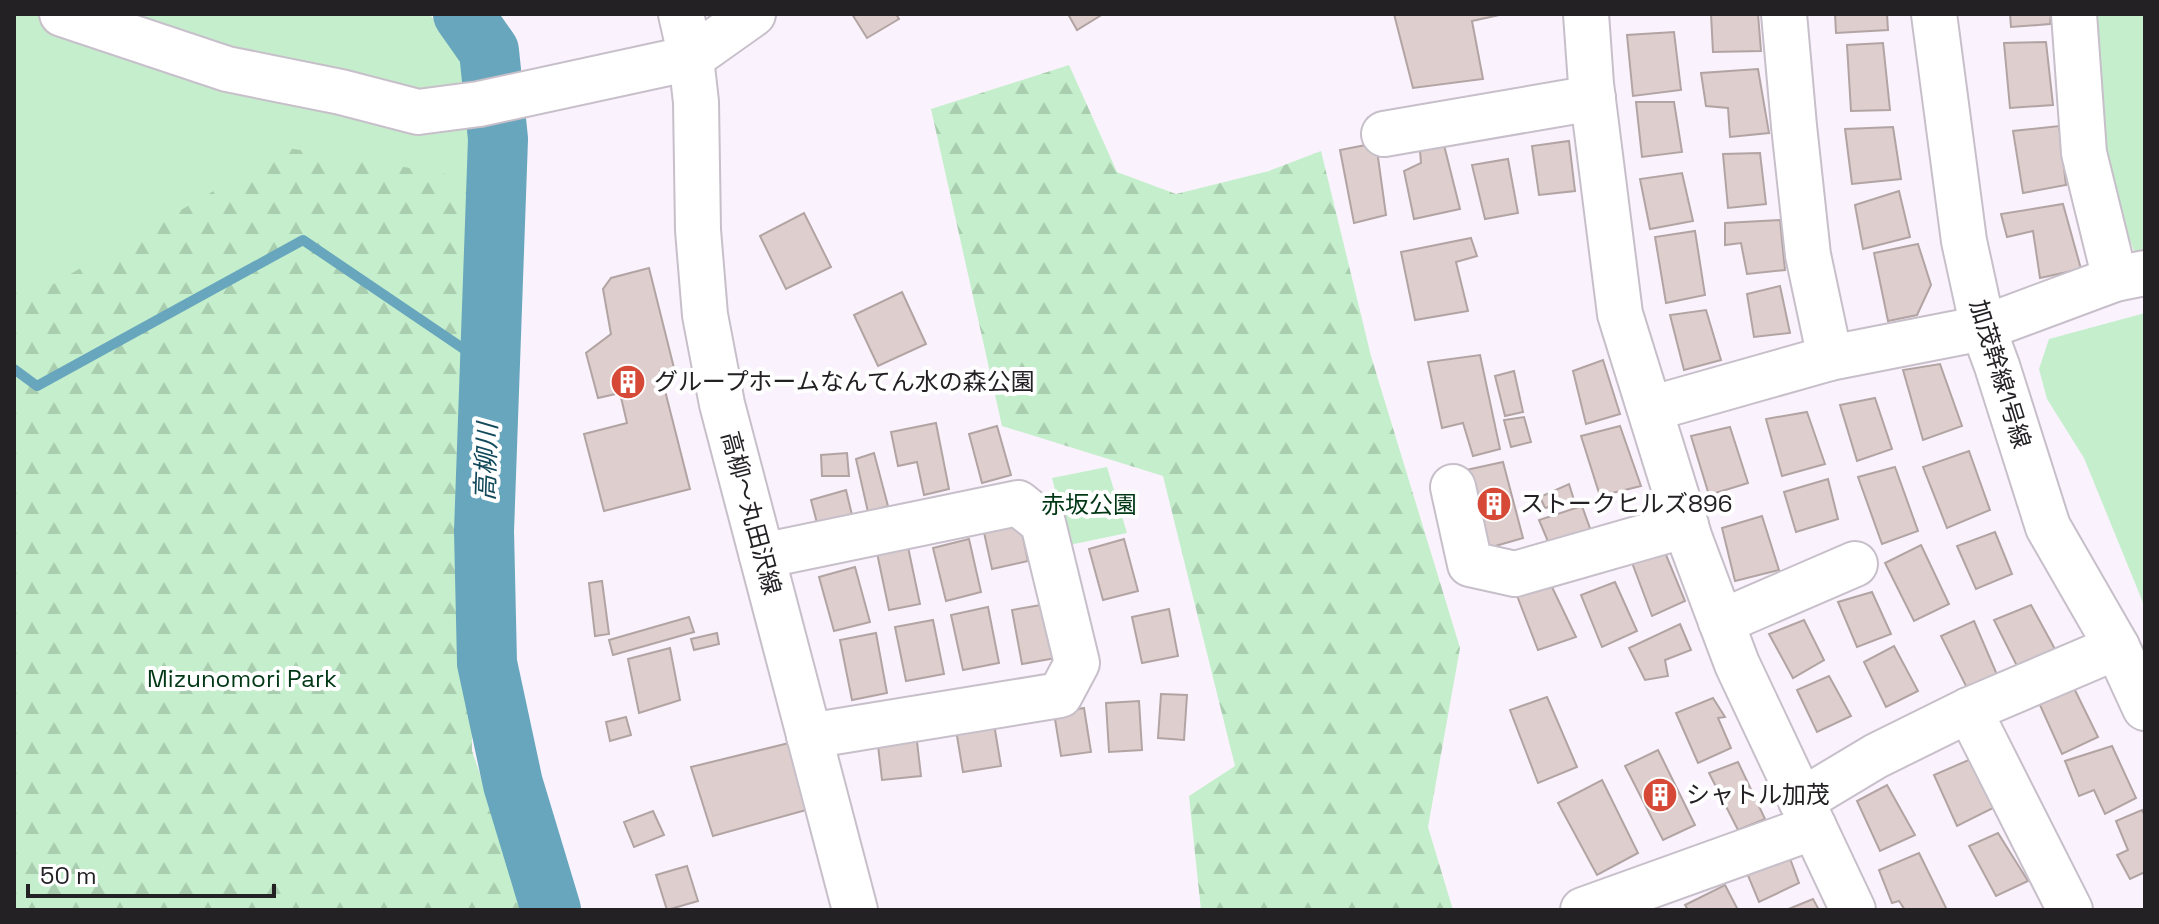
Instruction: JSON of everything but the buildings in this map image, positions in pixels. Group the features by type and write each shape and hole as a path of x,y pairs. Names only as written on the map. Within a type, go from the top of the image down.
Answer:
{"street":[{"path":"62,14 227,69 341,92 418,112 479,104 691,58 753,14"},
{"name":"高柳～丸田沢線","path":"681,14 691,58 696,102 698,230 705,315 722,404 855,910"},
{"path":"1586,14 1593,98 1620,314 1686,525 1737,664 1853,910"},
{"path":"1784,14 1808,255 1830,358"},
{"name":"加茂幹線1号線","path":"1934,14 1964,241 1983,328 2048,527 2117,647 2145,708"},
{"path":"1650,409 1830,358 1983,328 2130,276 2084,153 2074,14"},
{"path":"1384,134 1593,98"},
{"path":"1453,487 1470,564 1515,574 1686,525"},
{"path":"762,556 1018,503 1043,523 1077,663 1060,695 809,736"},
{"path":"1721,622 1855,564"},
{"path":"1583,910 1807,814 1876,756 1969,710 2117,647"},
{"path":"1969,710 2070,910"}],"green space":[{"name":"Mizunomori Park","path":"14,14 427,14 432,17 463,66 475,131 463,292 472,751 512,910 14,910"},
{"path":"2089,14 2145,14 2145,252 2135,254 2103,166"},
{"path":"1069,65 1117,172 1176,194 1269,171 1321,151 1371,356 1460,648 1428,827 1453,910 1201,910 1189,796 1235,766 1163,476 1002,426 931,109"},
{"name":"Mizunomori Park","path":"288,148 471,178 463,397 472,751 527,910 14,910 14,284 29,298"},
{"path":"2145,313 2144,605 2084,458 2047,399 2039,369 2049,339"},
{"name":"赤坂公園","path":"1107,467 1127,533 1069,545 1052,478"}],"waterway":[{"name":"高柳川","path":"463,14 489,51 498,139 484,531 487,663 513,784 551,910"},
{"path":"14,369 37,386 303,240 489,366"}],"place":[{"name":"グループホームなんてん水の森公園","path":"628,382"},
{"name":"ストークヒルズ896","path":"1494,504"},
{"name":"シャトル加茂","path":"1660,795"}]}
